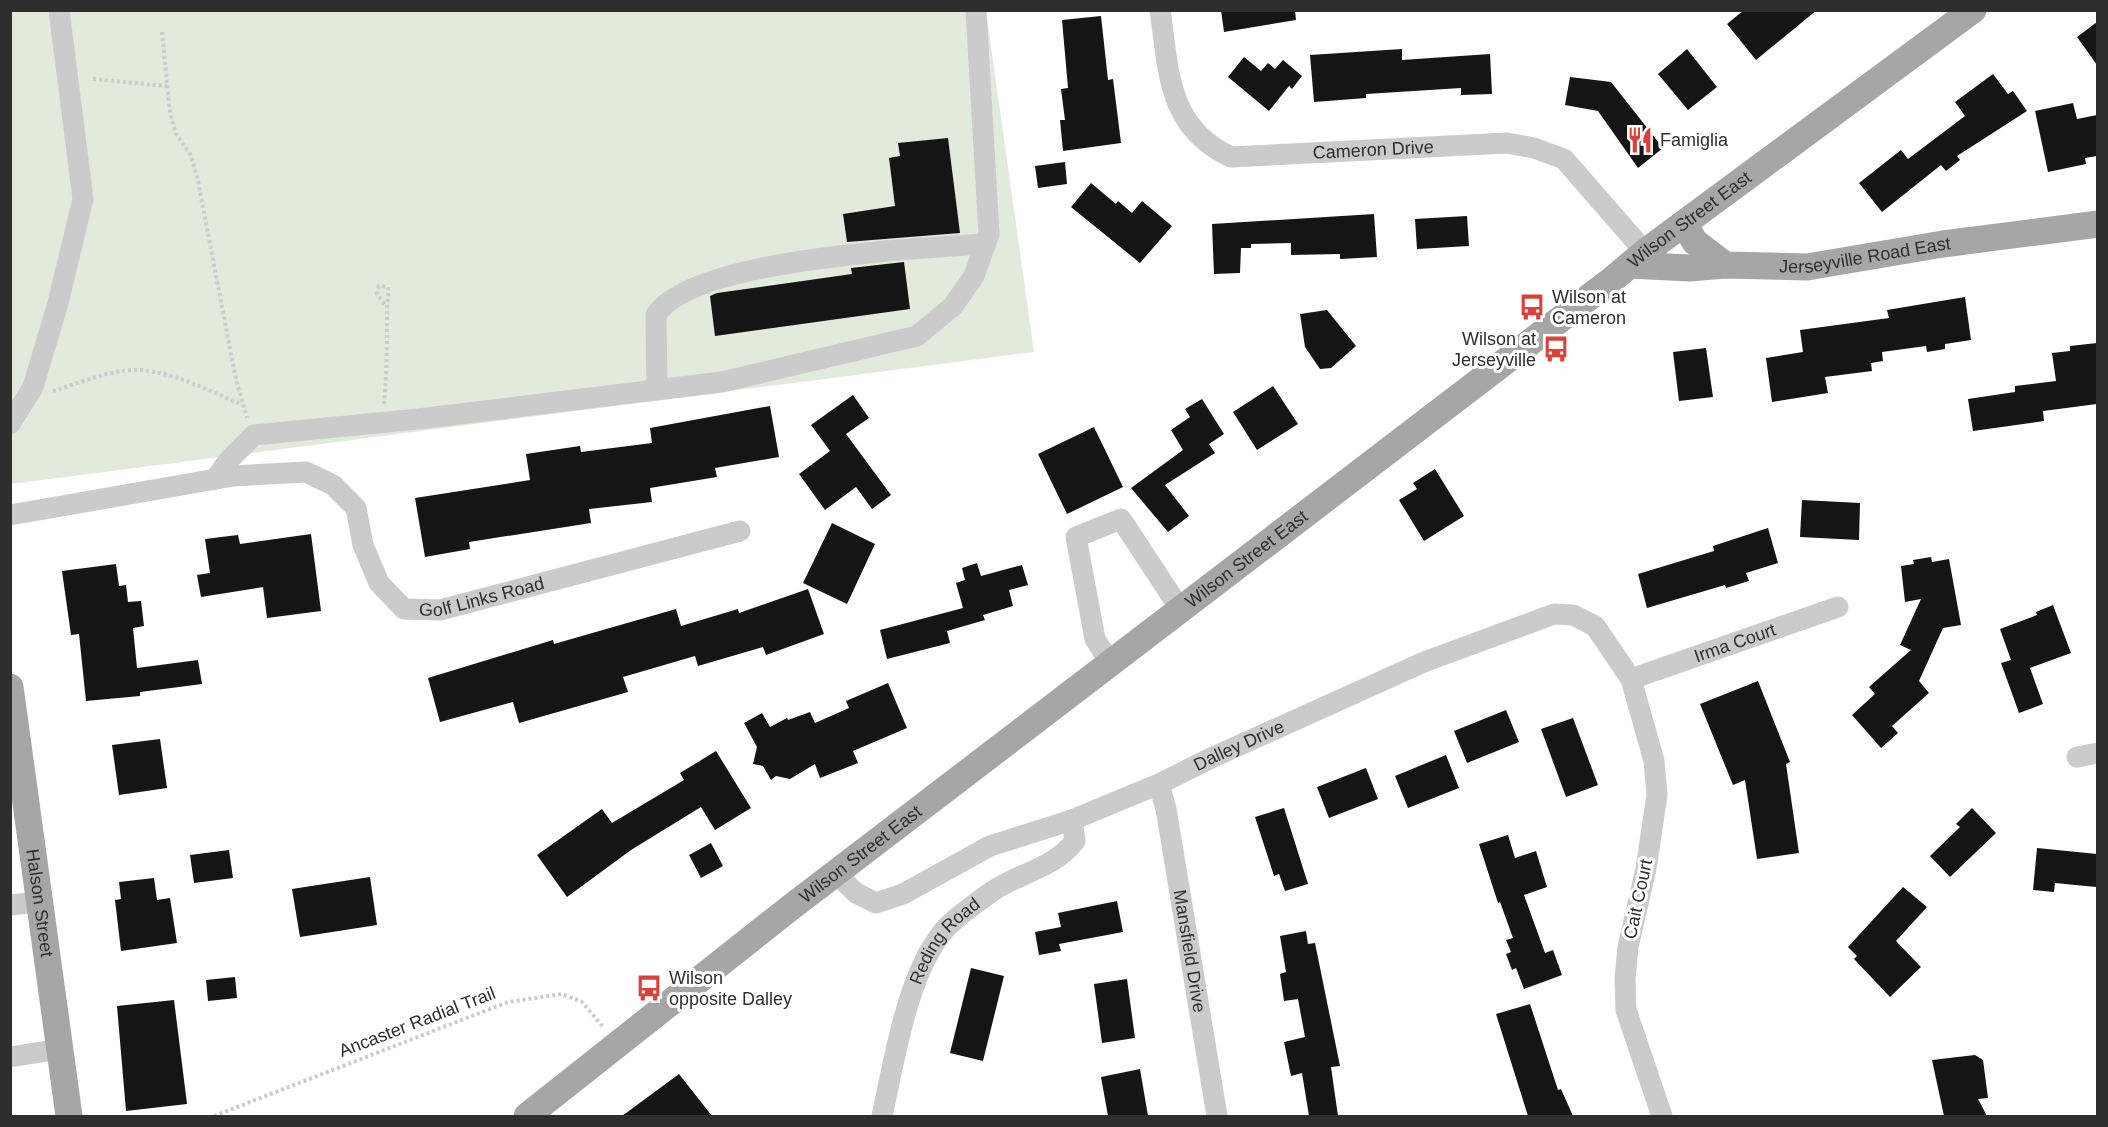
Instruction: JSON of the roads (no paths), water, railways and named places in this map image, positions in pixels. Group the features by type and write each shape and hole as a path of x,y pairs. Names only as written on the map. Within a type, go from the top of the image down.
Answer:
{"main road":[{"name":"Wilson Street East","path":"527,1116 835,873 1629,265 1973,10"},
{"path":"1684,224 1695,242 1725,265"},
{"name":"Jerseyville Road East","path":"1629,265 1689,268 1725,265 1807,267 1943,244 2097,224"},
{"path":"1629,265 1665,284 1728,282 1807,267"},
{"name":"Halson Street","path":"10,687 69,1116"}],"street":[{"path":"10,424 33,387 58,303 83,199 59,10"},
{"path":"215,479 229,460 254,435 383,423 722,382 917,336 953,306 974,276 989,234 976,10"},
{"name":"Cameron Drive","path":"1160,10 1171,88 1186,120 1208,146 1232,157 1507,143 1534,148 1564,159 1629,265"},
{"path":"657,390 656,315 662,305 676,295 712,281 824,256 985,244"},
{"name":"Golf Links Road","path":"10,515 215,479 306,472 333,485 356,508 363,545 379,583 404,609 440,610 468,605 740,531"},
{"path":"1110,663 1095,639 1076,537 1121,519 1180,609"},
{"name":"Irma Court","path":"1631,679 1838,607"},
{"name":"Dalley Drive","path":"835,873 856,893 876,903 903,894 990,846 1072,820 1159,784 1211,758 1424,662 1554,614 1573,615 1595,626 1631,679"},
{"name":"Cait Court","path":"1631,679 1654,761 1657,795 1646,869 1628,947 1626,1010 1662,1116"},
{"name":"Mansfield Drive","path":"1159,784 1166,809 1217,1116"},
{"name":"Reding Road","path":"882,1116 904,1020 925,962 946,928 992,891 1063,856 1075,841 1072,820"},
{"path":"10,905 40,902"},
{"path":"10,1058 60,1049"}],"place":[{"name":"Famiglia","path":"1640,140"},
{"name":"Wilson at Cameron","path":"1532,307"},
{"name":"Wilson at Jerseyville","path":"1556,349"},
{"name":"Wilson opposite Dalley","path":"649,988"}]}
